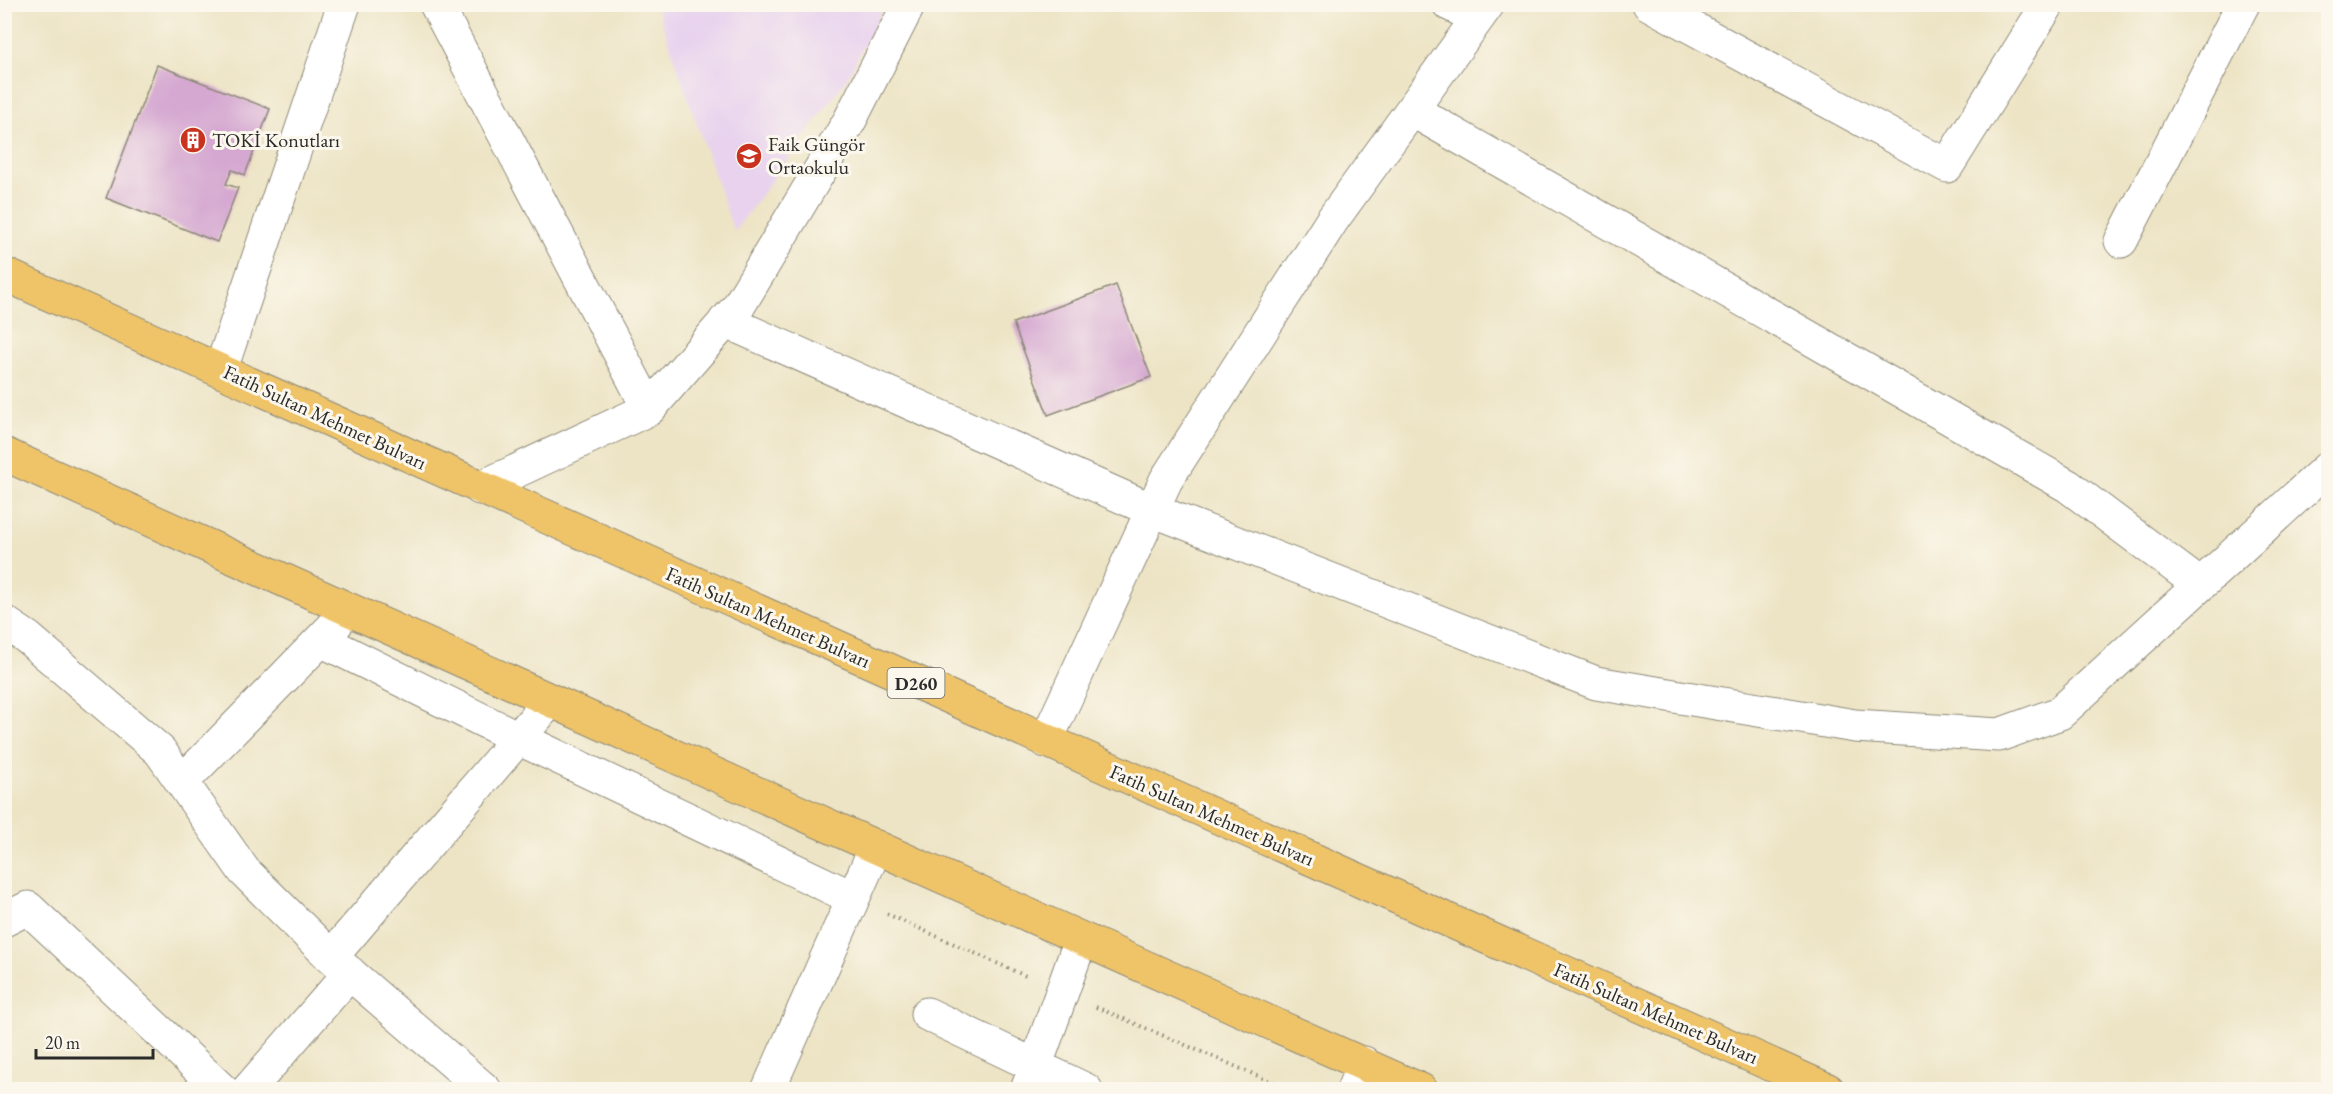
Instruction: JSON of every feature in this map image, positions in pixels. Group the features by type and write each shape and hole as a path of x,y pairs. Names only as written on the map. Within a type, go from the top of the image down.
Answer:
{"highway":[{"name":"Fatih Sultan Mehmet Bulvarı","path":"4,274 1828,1089"},
{"path":"4,454 1081,939 1358,1076 1421,1089"}],"street":[{"path":"221,369 344,4"},
{"path":"436,4 649,409"},
{"path":"480,488 649,409 738,307 850,120 909,4"},
{"path":"1046,741 1167,480 1333,219 1483,11 1449,4"},
{"path":"1649,4 1688,14 1947,166 2048,4"},
{"path":"2121,241 2243,4"},
{"path":"1412,110 2068,486 2200,585"},
{"path":"725,321 1152,510 1596,683 1856,726 1999,735 2060,713 2328,468"},
{"path":"182,782 349,610"},
{"path":"4,622 28,638 160,751 244,871 340,965 484,1089"},
{"path":"321,640 518,738 853,898"},
{"path":"248,1089 340,965 518,738 550,701"},
{"path":"768,1089 876,847"},
{"path":"4,920 28,908 222,1089"},
{"path":"1032,1078 1081,939"},
{"path":"927,1014 1032,1078 1086,1089"}],"shaded area":[{"name":"Faik Güngör Ortaokulu","path":"656,5 885,5 846,80 734,232"}],"building":[{"name":"TOKİ Konutları","path":"157,65 270,109 245,175 232,170 226,184 238,188 217,242 106,198"},
{"path":"1116,285 1151,377 1048,415 1013,323"}],"place":[{"name":"TOKİ Konutları","path":"193,140"},
{"name":"Faik Güngör Ortaokulu","path":"749,156"}]}
